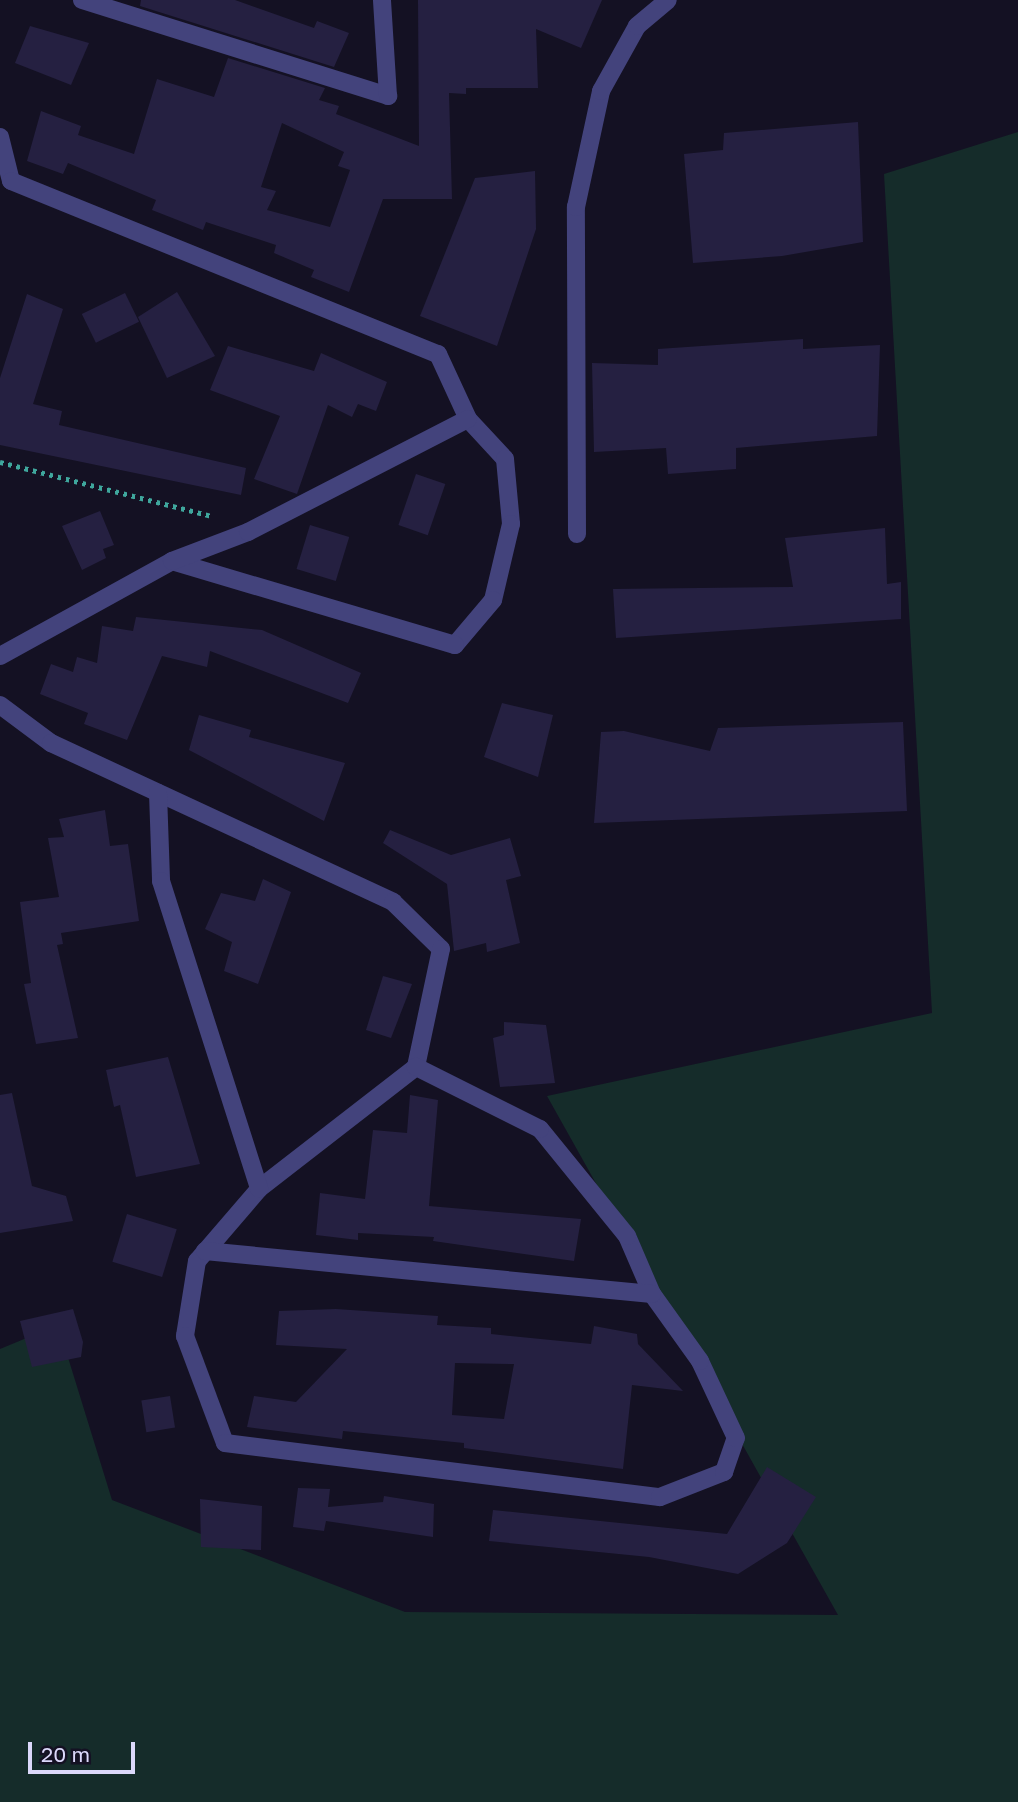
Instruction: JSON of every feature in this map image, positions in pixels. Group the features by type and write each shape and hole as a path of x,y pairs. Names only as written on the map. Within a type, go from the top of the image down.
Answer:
{"street":[{"path":"82,0 388,96 382,0"},
{"path":"577,534 576,206 601,91 636,26 668,0"},
{"path":"0,137 11,181 438,354 468,419 505,459 510,524 494,600 455,645 172,561"},
{"path":"0,656 172,561 248,532 468,419"},
{"path":"0,705 51,743 393,902 441,949 416,1067 259,1189 197,1261 185,1336 225,1443 660,1497 724,1472 736,1438 700,1361 652,1294 627,1236 540,1129 416,1067"},
{"path":"158,793 161,881 259,1189"},
{"path":"205,1251 652,1294"}],"path":[{"path":"0,462 209,515 248,532"}],"green space":[{"path":"1018,132 1018,1802 0,1802 0,1349 58,1325 112,1500 405,1612 838,1615 547,1096 932,1013 884,174"}],"building":[{"path":"141,0 235,0 314,28 317,21 349,33 334,67 140,6"},
{"path":"418,0 602,0 581,48 536,29 538,88 466,88 466,94 449,93 452,199 383,199 349,292 311,277 314,270 274,253 276,245 206,222 203,230 152,210 156,200 68,163 63,174 27,161 41,111 81,126 78,135 134,154 157,79 214,97 228,58 325,88 319,100 339,106 336,114 419,146","holes":["282,123 344,152 338,166 350,170 330,227 267,210 276,191 261,187"]},
{"path":"30,26 89,43 71,85 15,63"},
{"path":"858,122 863,242 782,256 693,263 684,154 723,150 724,133"},
{"path":"535,171 536,229 497,346 420,316 475,178"},
{"path":"177,292 215,356 167,378 138,317"},
{"path":"125,293 139,322 96,343 82,314"},
{"path":"27,294 63,309 33,404 62,411 59,425 246,468 241,495 0,445 0,378"},
{"path":"803,339 803,349 880,345 877,436 736,448 736,469 668,474 666,448 594,452 592,363 658,365 658,349"},
{"path":"228,346 314,371 321,353 387,382 376,411 358,404 352,417 328,405 297,494 254,479 280,416 210,390"},
{"path":"416,474 445,484 428,535 398,525"},
{"path":"100,511 114,545 103,549 106,558 82,570 62,526"},
{"path":"310,525 349,537 336,581 297,569"},
{"path":"885,528 887,584 901,582 901,619 616,638 613,589 793,587 785,538"},
{"path":"136,617 262,630 361,673 348,703 210,651 207,667 162,656 127,740 84,724 88,713 40,694 51,664 73,672 77,657 97,663 102,626 133,631"},
{"path":"502,703 553,715 538,777 484,757"},
{"path":"199,715 251,730 249,737 345,763 324,821 189,750"},
{"path":"903,722 907,811 594,823 601,732 624,731 710,751 718,728"},
{"path":"105,810 110,846 128,844 139,921 61,933 63,944 57,945 78,1038 36,1044 24,984 31,983 20,902 59,897 48,838 64,837 59,819"},
{"path":"390,830 451,855 510,838 521,876 506,880 520,943 487,952 486,943 454,951 447,884 383,843"},
{"path":"263,879 291,892 258,984 224,971 232,942 205,929 221,893 255,901"},
{"path":"383,976 412,984 391,1038 366,1030"},
{"path":"504,1022 546,1025 555,1083 500,1087 493,1038 504,1035"},
{"path":"168,1057 200,1164 136,1177 120,1105 114,1107 106,1070"},
{"path":"12,1093 32,1186 66,1196 73,1221 0,1233 0,1095"},
{"path":"410,1095 438,1100 429,1206 581,1219 574,1261 433,1241 434,1237 358,1233 358,1240 316,1235 320,1193 365,1199 373,1130 407,1133"},
{"path":"127,1214 177,1229 162,1277 112,1262"},
{"path":"73,1309 83,1342 81,1357 32,1367 20,1321"},
{"path":"336,1309 438,1316 437,1325 491,1328 491,1334 591,1344 594,1326 637,1334 638,1344 683,1391 632,1385 623,1469 464,1448 464,1443 343,1431 342,1439 247,1427 254,1396 296,1402 347,1349 276,1345 279,1311","holes":["455,1363 514,1364 504,1419 452,1415"]},
{"path":"170,1396 175,1428 146,1432 141,1401"},
{"path":"767,1467 816,1497 787,1543 738,1574 649,1557 489,1541 493,1510 727,1534"},
{"path":"298,1488 330,1489 328,1507 383,1502 384,1496 434,1504 433,1537 326,1521 324,1531 293,1527"},
{"path":"200,1499 262,1506 261,1550 201,1547"}]}
